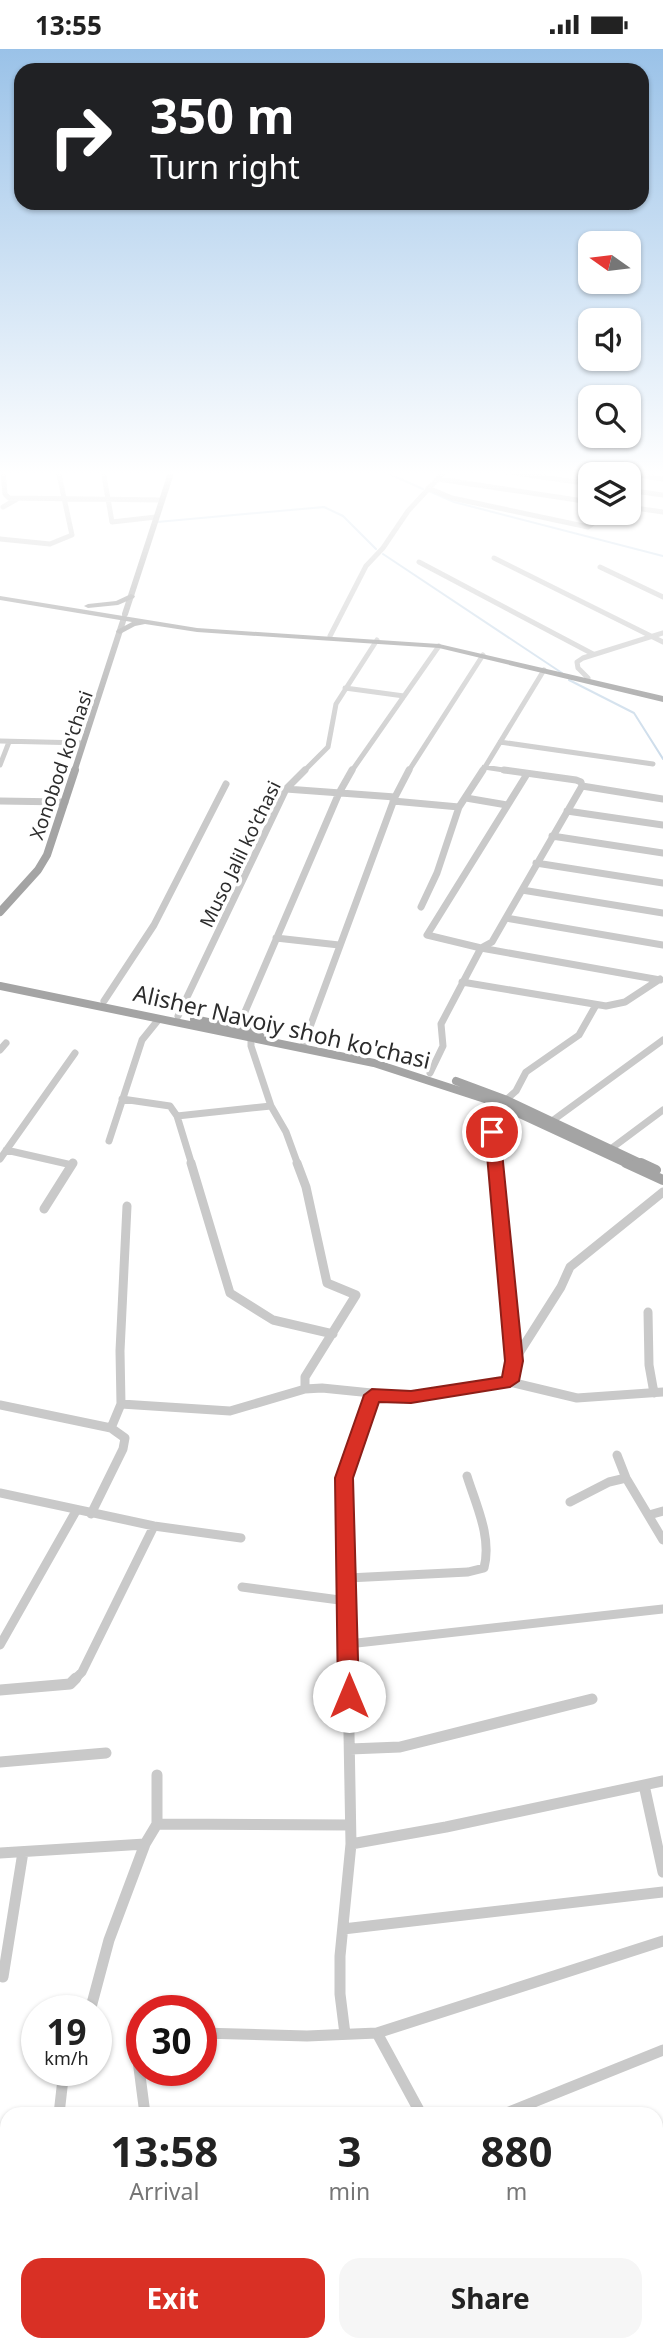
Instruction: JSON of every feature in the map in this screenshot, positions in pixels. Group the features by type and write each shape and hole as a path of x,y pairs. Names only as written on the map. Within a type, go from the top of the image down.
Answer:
{"highway":[{"path":"0,596 68,605 172,626"},
{"path":"0,596 205,627 444,644 574,678 663,697"},
{"path":"68,605 103,606 118,603 131,596"},
{"path":"120,632 133,624 141,623 244,634 377,640 439,646 663,697"}],"main road":[{"name":"Xonobod ko'chasi","path":"0,912 43,863 137,577"},
{"name":"Alisher Navoiy shoh ko'chasi","path":"0,979 178,1016 251,1038 374,1063 457,1088 545,1125 663,1180"},
{"name":"Alisher Navoiy shoh ko'chasi","path":"0,986 159,1019 238,1028 430,1073 506,1100 663,1173"}],"street":[{"path":"330,636 360,577"},
{"path":"448,577 593,654"},
{"path":"533,577 663,642"},
{"path":"622,577 663,597"},
{"path":"588,678 578,668 577,662 593,654 663,633"},
{"name":"Muso Jalil ko'chasi","path":"178,1016 286,789 328,747 333,711 377,640"},
{"path":"238,1028 339,793 360,755 439,646"},
{"path":"304,1043 394,799 412,764 483,655"},
{"path":"421,907 437,873 459,807 545,669"},
{"path":"345,688 404,696"},
{"path":"0,741 83,743"},
{"path":"0,765 9,741"},
{"path":"500,743 653,764"},
{"path":"484,767 576,780 581,782 582,786"},
{"path":"527,773 427,935 481,948 661,979"},
{"path":"104,1001 120,981 165,901 226,784"},
{"path":"582,786 663,799"},
{"path":"430,1073 443,1046 441,1024 462,982 481,948 492,942 582,786"},
{"path":"286,789 459,807"},
{"path":"466,798 508,805"},
{"path":"0,801 65,802"},
{"path":"567,811 663,825"},
{"path":"552,836 663,853"},
{"path":"536,863 663,883"},
{"path":"522,890 663,913"},
{"path":"506,918 663,945"},
{"path":"276,938 339,946"},
{"path":"462,982 596,1005 625,1002 661,979"},
{"path":"506,1100 516,1091 526,1072 579,1035 596,1005"},
{"path":"109,1141 142,1040 159,1019"},
{"path":"251,1038 251,1047 271,1106 286,1132 306,1187 327,1283 356,1294 304,1377 304,1389"},
{"path":"552,1121 663,1040"},
{"path":"0,1050 6,1043"},
{"path":"0,1159 75,1053"},
{"path":"122,1099 165,1104 177,1116 230,1293 272,1320 333,1334"},
{"path":"177,1116 271,1106"},
{"path":"611,1148 663,1110"},
{"path":"492,1132 514,1361 510,1381"},
{"path":"6,1150 73,1163 44,1209"},
{"path":"514,1361 561,1287 570,1267 663,1192"},
{"path":"111,1428 121,1404 120,1351 127,1206"},
{"path":"121,1404 230,1411 304,1389 322,1388 411,1397 510,1381 577,1398 658,1392 649,1365 648,1312"},
{"path":"345,2034 340,1994 351,1844 344,1478 372,1395"},
{"path":"0,1405 111,1428 125,1438 123,1449 90,1514"},
{"path":"617,1455 626,1478 663,1540"},
{"path":"348,1578 468,1572 484,1568 487,1561 483,1529 467,1476"},
{"path":"570,1502 609,1482 626,1478"},
{"path":"0,1493 154,1526 241,1538"},
{"path":"0,1645 76,1511"},
{"path":"649,1515 663,1511"},
{"path":"0,1690 70,1684 82,1672 154,1526"},
{"path":"242,1587 347,1601"},
{"path":"348,1644 663,1609"},
{"path":"350,1749 400,1747 592,1699"},
{"path":"0,1762 106,1753"},
{"path":"94,1995 109,1940 145,1844 157,1823 157,1775"},
{"path":"351,1844 446,1827 663,1781"},
{"path":"644,1785 663,1873"},
{"path":"157,1823 350,1825"},
{"path":"0,1853 145,1844"},
{"path":"4,1977 23,1852"},
{"path":"343,1929 663,1892"},
{"path":"217,2033 307,2036 377,2033 663,1941"},
{"path":"377,2033 417,2107"},
{"path":"522,2107 663,2050"},
{"path":"60,2107 62,2086"},
{"path":"141,2086 144,2107"}],"waterway":[{"path":"418,577 562,673"},
{"path":"569,680 634,713 663,759"}],"route":[{"path":"349,1696 344,1478 372,1395 411,1397 510,1381 514,1361 492,1132"}]}
